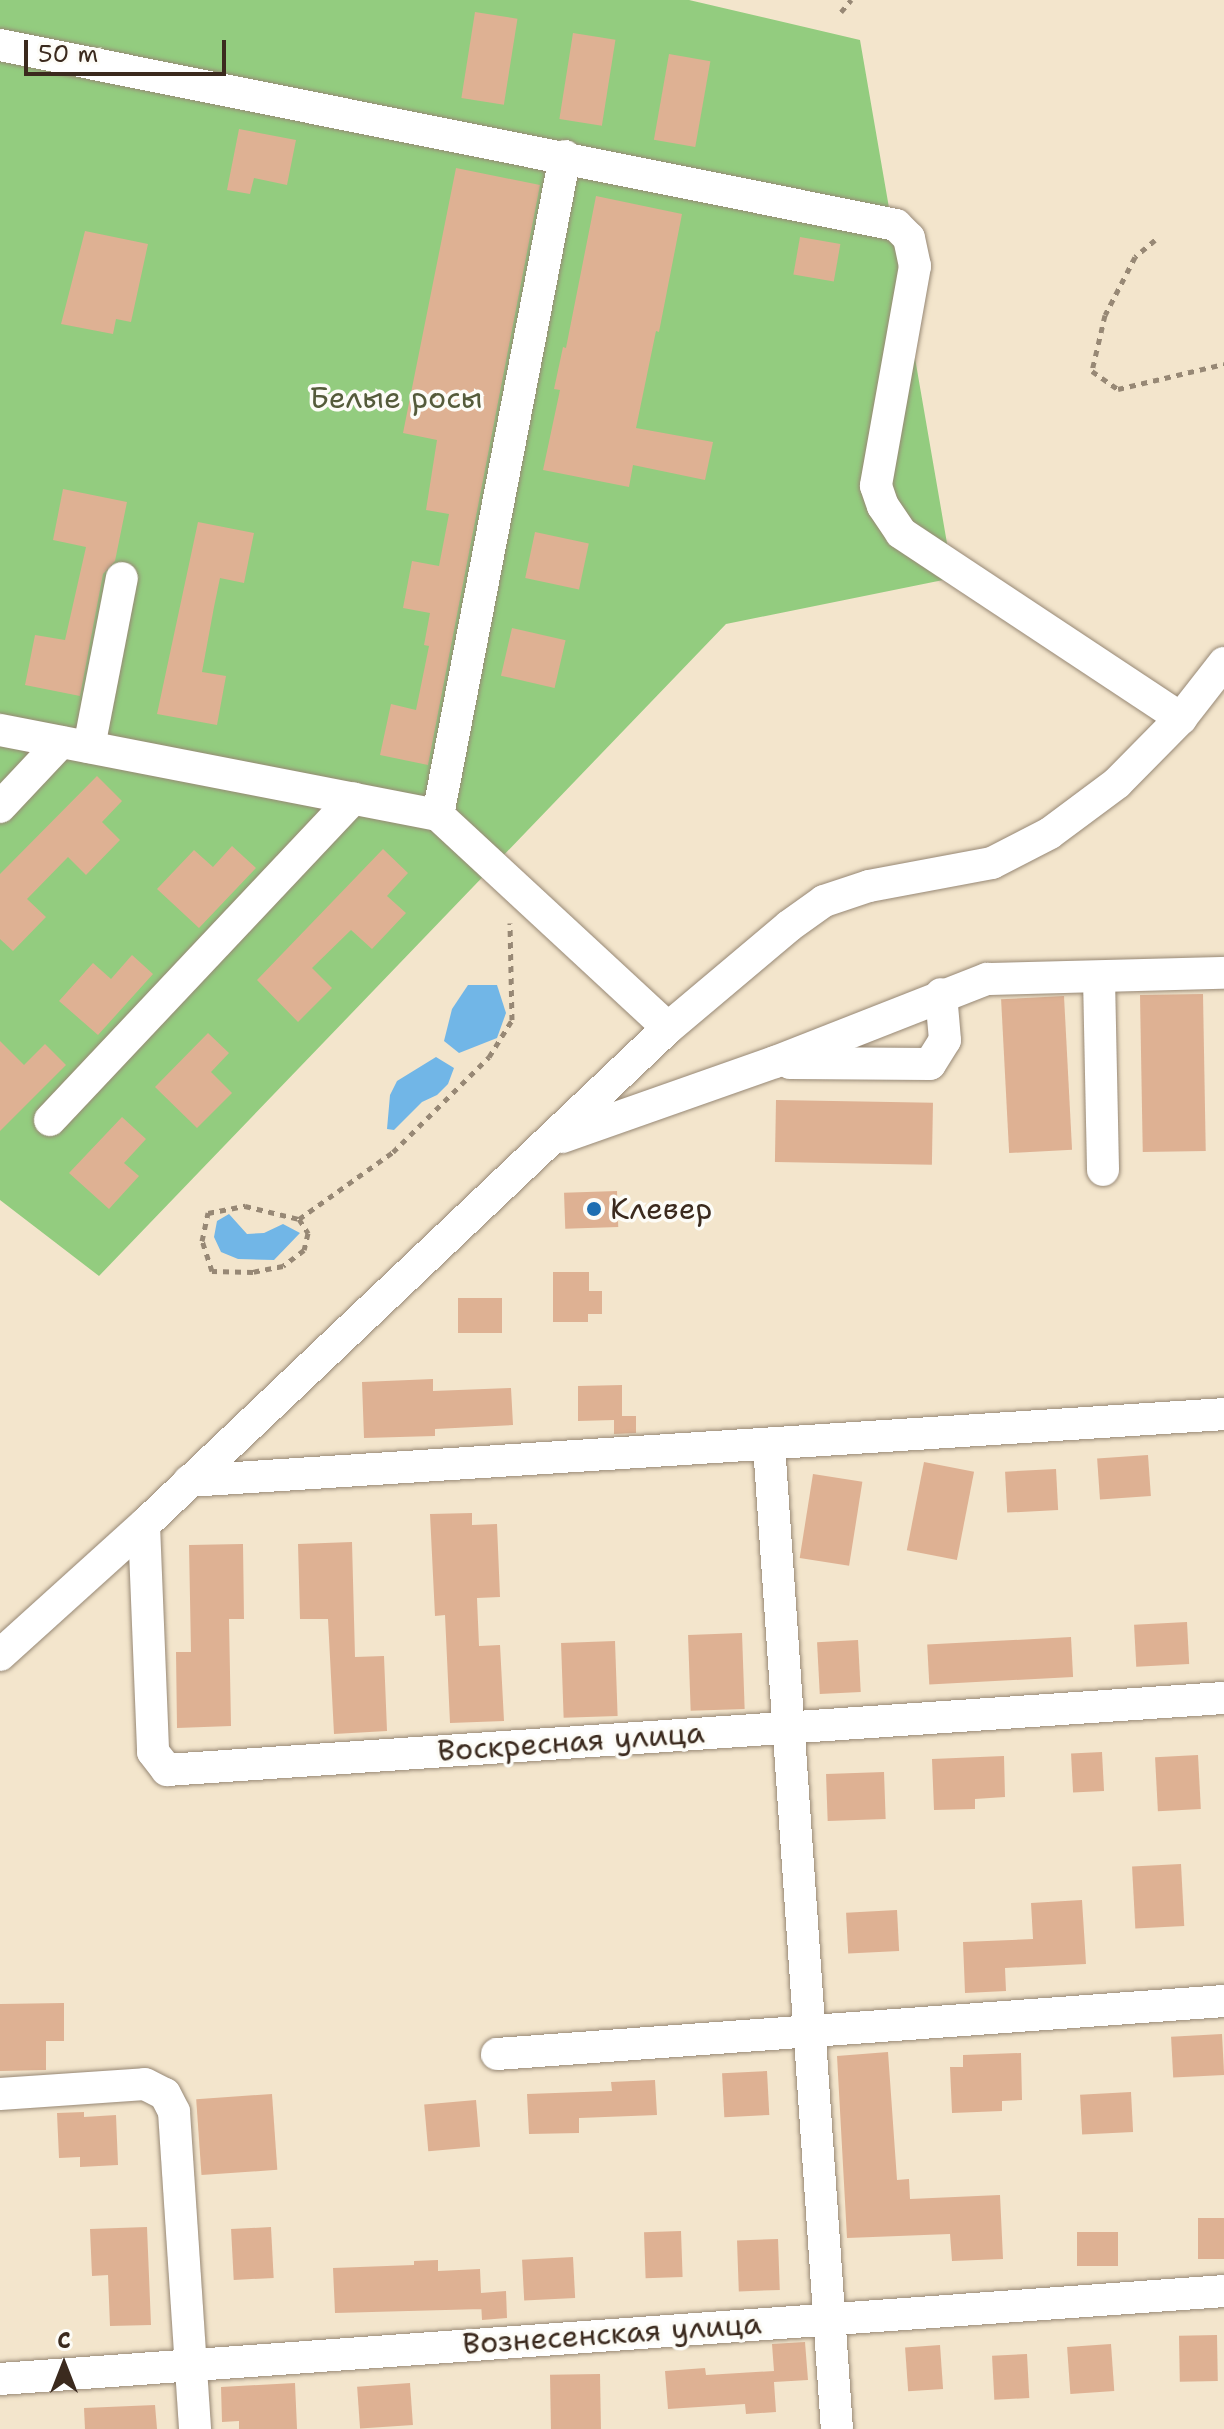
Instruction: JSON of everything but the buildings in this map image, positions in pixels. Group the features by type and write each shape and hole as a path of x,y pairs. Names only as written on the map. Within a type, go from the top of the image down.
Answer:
{"street":[{"path":"0,45 565,156 896,225 909,238 915,266 876,486 883,506 901,533 1181,718"},
{"path":"438,815 565,156"},
{"path":"0,807 75,744 122,578"},
{"path":"0,1655 144,1525 668,1028 789,926 824,901 869,886 992,863 1050,833 1117,783 1181,718 1224,663"},
{"path":"0,730 438,815 668,1028"},
{"path":"50,1120 353,798"},
{"path":"551,1141 775,1062 941,994 987,979 1224,973"},
{"path":"1099,978 1103,1170"},
{"path":"775,1062 930,1064 945,1040 941,994"},
{"path":"189,1481 1224,1414"},
{"path":"769,1445 837,2429"},
{"name":"Воскресная улица","path":"144,1525 153,1752 167,1770 1224,1698"},
{"path":"497,2054 1224,2001"},
{"path":"0,2094 145,2084 165,2094 174,2112 195,2429"},
{"name":"Вознесенская улица","path":"0,2379 1224,2291"}],"path":[{"path":"841,12 851,0"},
{"path":"1155,240 1135,257 1105,315 1092,371 1118,389 1224,364"},
{"path":"299,1219 308,1233 304,1250 283,1266 253,1272 212,1271 202,1241 208,1213 245,1206 299,1219 393,1152 489,1057 512,1020 513,964 507,878"}],"green space":[{"name":"Белые росы","path":"0,0 689,0 860,40 953,578 726,624 99,1276 0,1200"}],"water":[{"path":"468,985 497,985 506,1013 497,1038 459,1053 444,1041 452,1009"},
{"path":"436,1057 454,1068 448,1084 437,1095 422,1102 394,1130 387,1129 390,1095 397,1081"},
{"path":"229,1214 247,1234 264,1233 283,1224 300,1233 274,1260 238,1259 221,1252 214,1237 217,1221"}],"place":[{"name":"Клевер","path":"594,1209"}]}
